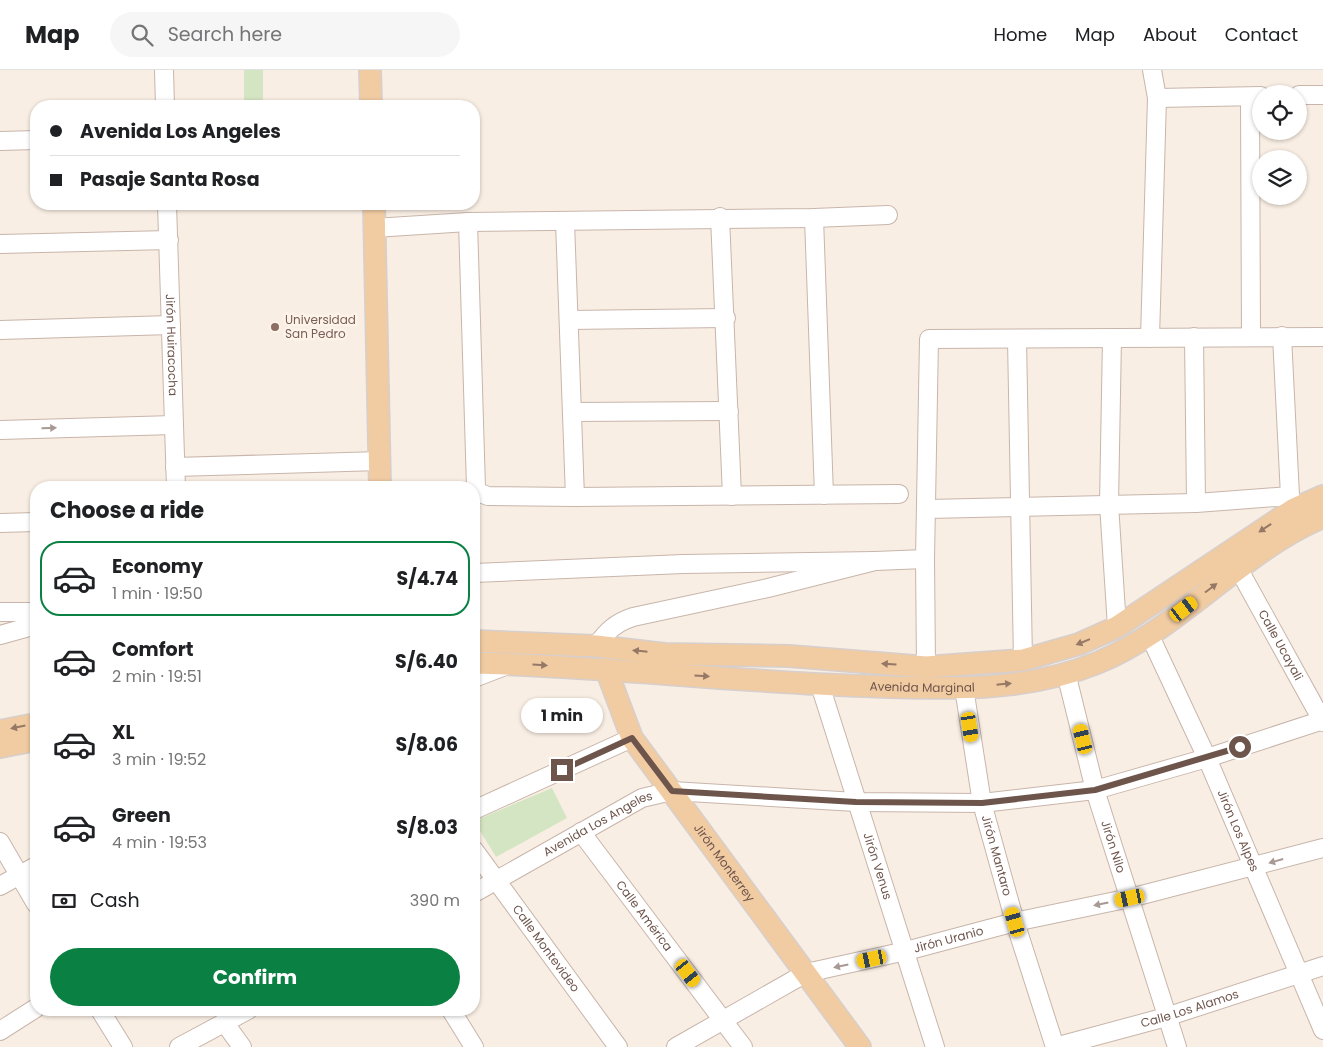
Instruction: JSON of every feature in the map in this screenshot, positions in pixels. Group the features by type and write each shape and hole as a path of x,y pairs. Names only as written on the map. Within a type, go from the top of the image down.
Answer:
{"main road":[{"path":"370,70 371,100"},
{"path":"374,210 380,481"},
{"name":"Avenida Marginal","path":"480,641 596,646 664,654 789,656 926,667 1023,660 1079,644 1117,627 1295,510 1323,496"},
{"name":"Avenida Marginal","path":"1295,510 1323,517"},
{"name":"Avenida Marginal","path":"480,663 820,685 964,688 1027,682 1096,664 1149,634 1238,568 1295,510"},
{"name":"Jirón Monterrey","path":"606,670 632,738 860,1047"},
{"path":"0,731 30,725"},
{"path":"0,747 30,741"}],"street":[{"path":"164,70 164,100"},
{"path":"1150,338 1157,98 1152,70"},
{"path":"1307,95 1323,95"},
{"path":"1157,98 1252,96"},
{"path":"0,141 30,140"},
{"path":"1250,337 1255,140"},
{"name":"Jirón Huiracocha","path":"168,210 176,481"},
{"path":"374,228 468,222 814,218 888,215"},
{"path":"720,218 726,318 732,496"},
{"path":"814,218 824,495"},
{"path":"468,222 476,481"},
{"path":"565,222 575,497"},
{"path":"0,244 169,240"},
{"path":"569,320 726,318"},
{"path":"0,330 171,325"},
{"path":"927,509 1109,504 1196,504 1295,510 1282,336"},
{"path":"1194,337 1196,504"},
{"path":"926,667 925,559 929,339 1323,337"},
{"path":"1112,338 1109,504 1117,627"},
{"path":"1017,340 1023,660"},
{"path":"572,412 729,411"},
{"path":"0,430 174,425"},
{"path":"176,467 380,461"},
{"path":"480,494 488,496 575,497 898,494"},
{"path":"0,523 30,522"},
{"path":"480,573 684,564 925,559"},
{"path":"596,646 609,629 620,621 632,616 768,588 875,561"},
{"name":"Calle Ucayali","path":"1238,568 1323,720"},
{"path":"0,612 30,612"},
{"path":"0,635 30,627"},
{"name":"Jirón Los Alpes","path":"1149,634 1207,758 1323,1030"},
{"path":"480,676 510,664"},
{"name":"Jirón Nilo","path":"1066,673 1095,790 1177,1047"},
{"name":"Jirón Venus","path":"820,685 936,1047"},
{"name":"Jirón Mantaro","path":"964,688 982,803 1015,922 1055,1047"},
{"name":"Avenida Los Angeles","path":"480,890 642,798 672,791 856,802 982,803 1095,790 1207,758 1323,720"},
{"path":"480,807 632,738"},
{"name":"Calle América","path":"581,832 743,1047"},
{"path":"0,842 30,894"},
{"name":"Jirón Uranio","path":"676,1047 806,973 906,951 1015,922 1130,898 1253,868 1323,848"},
{"name":"Calle Montevideo","path":"480,858 618,1047"},
{"path":"0,886 30,869"},
{"name":"Calle Los Alamos","path":"1055,1047 1166,1016 1323,966"},
{"path":"0,1031 30,1012"},
{"path":"104,1016 122,1047"},
{"path":"179,1047 236,1016"},
{"path":"456,1016 474,1047"},
{"path":"224,1022 242,1047"}],"green space":[{"path":"244,70 263,70 263,100 244,100"},
{"path":"552,788 567,818 496,857 480,831 480,818"}],"place":[{"name":"Universidad San Pedro","path":"275,327"}],"route":[{"path":"562,770 632,738 672,791 856,802 982,803 1095,790 1240,747"}]}
